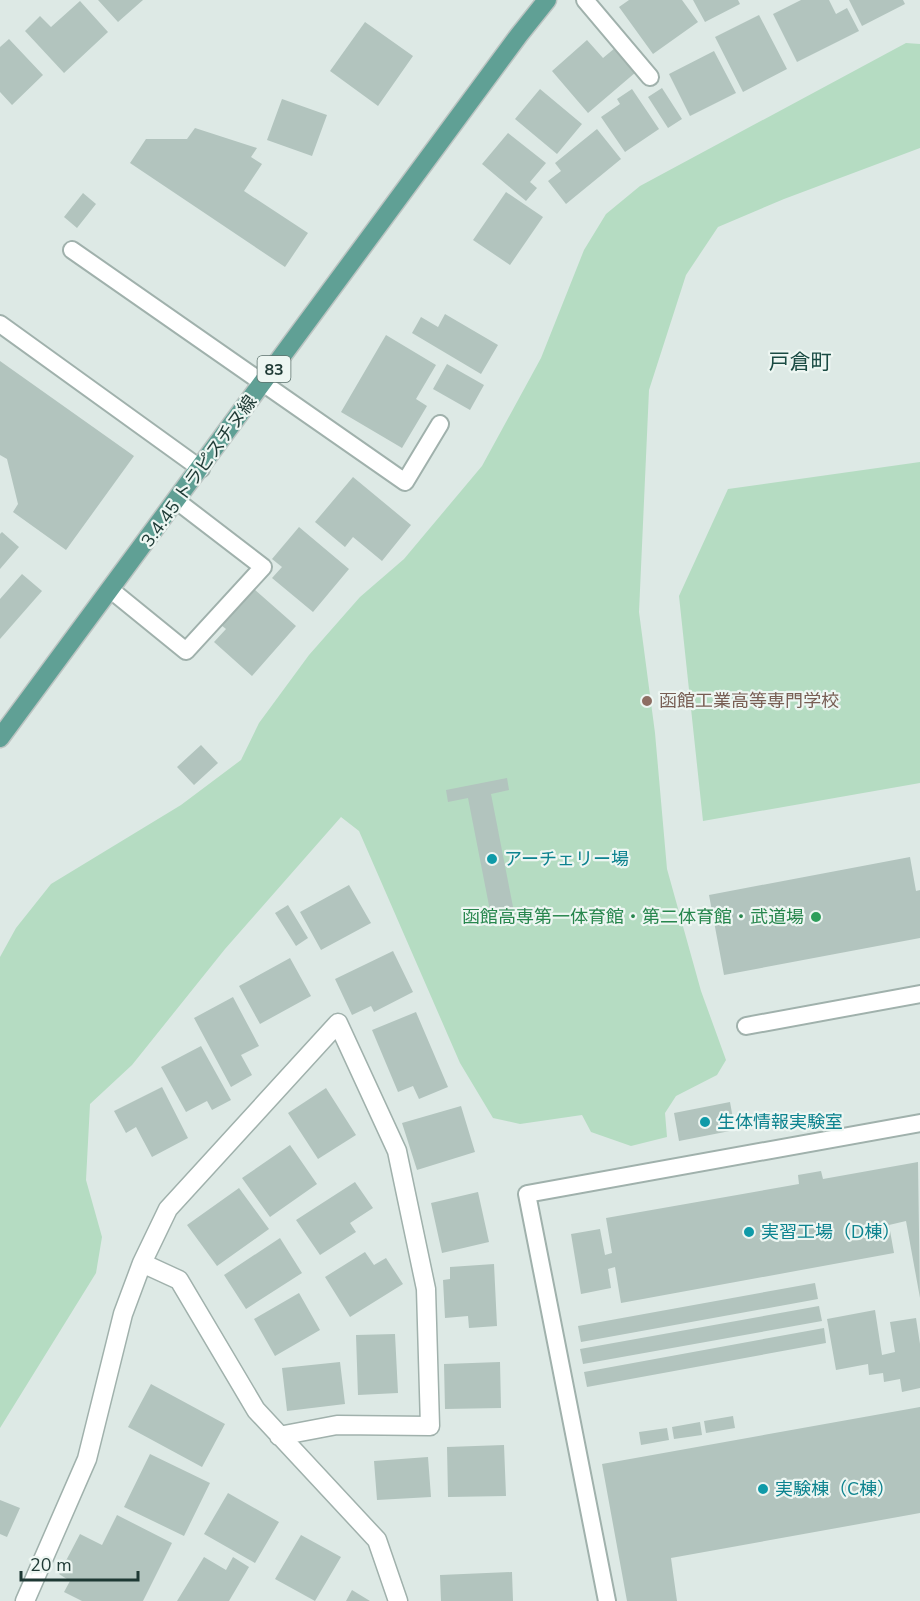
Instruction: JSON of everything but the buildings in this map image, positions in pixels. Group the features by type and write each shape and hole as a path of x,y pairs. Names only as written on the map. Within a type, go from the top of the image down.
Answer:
{"main road":[{"name":"3.4.45 トラピスチヌ線","path":"0,738 547,0"}],"street":[{"path":"28,1600 87,1460 123,1314 142,1263 168,1209 338,1023 397,1151 426,1289 430,1426 337,1425 279,1436"},
{"path":"142,1263 179,1280 256,1410 377,1540 398,1601"}],"lane":[{"path":"585,0 650,76"},
{"path":"72,250 405,482 440,424"},
{"path":"0,324 201,469"},
{"path":"111,590 186,651 263,567 177,501"},
{"path":"746,1026 920,994"},
{"path":"607,1601 527,1194 920,1123"}],"green space":[{"path":"906,43 920,44 920,148 784,199 718,227 686,275 649,390 639,612 655,733 667,869 701,991 726,1060 717,1075 676,1096 665,1113 667,1137 631,1146 591,1132 582,1115 520,1124 493,1118 460,1063 359,831 341,817 225,949 132,1065 90,1104 86,1180 102,1237 96,1273 0,1428 0,957 16,928 51,884 181,805 241,760 259,723 309,655 360,597 404,559 482,466 541,358 584,250 606,214 640,186"},
{"path":"920,462 920,783 703,821 679,596 728,489"}],"place":[{"name":"函館工業高等専門学校","path":"647,701"},
{"name":"アーチェリー場","path":"492,859"},
{"name":"函館高専第一体育館・第二体育館・武道場","path":"816,917"},
{"name":"生体情報実験室","path":"705,1122"},
{"name":"実習工場（D棟）","path":"749,1232"},
{"name":"実験棟（C棟）","path":"763,1489"}],"district":[{"name":"戸倉町","path":"800,362"}]}
